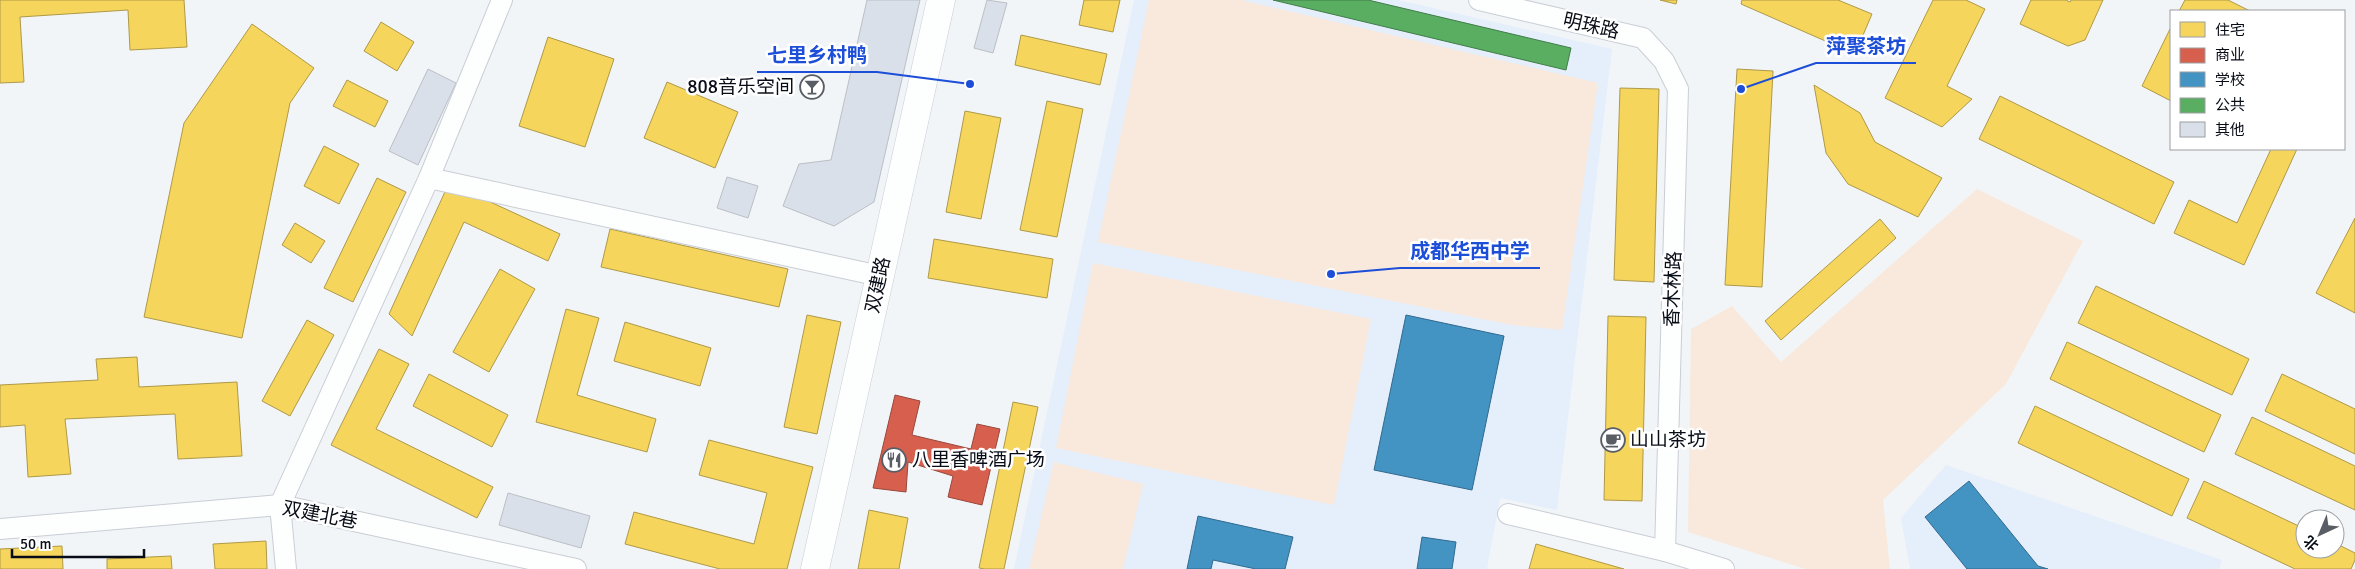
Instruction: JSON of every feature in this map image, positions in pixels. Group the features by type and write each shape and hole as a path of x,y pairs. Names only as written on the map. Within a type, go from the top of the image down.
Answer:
{"street":[{"path":"286,569 280,505 429,178 502,0"},
{"name":"双建路","path":"815,569 942,0"},
{"name":"明珠路","path":"1479,0 1643,38"},
{"name":"香木林路","path":"1643,38 1664,62 1678,89 1665,550"},
{"path":"429,178 880,276"},
{"name":"双建北巷","path":"0,529 280,505 576,569"},
{"path":"1508,514 1665,550 1724,569"}],"shaded area":[{"path":"1134,0 1398,0 1612,49 1557,510 1500,498 1487,569 1014,569"},
{"path":"1149,0 1241,0 1598,83 1562,330 1512,325 1098,242"},
{"path":"1977,189 2083,241 2006,384 1883,500 1890,569 1805,569 1688,532 1691,329 1732,306 1781,362"},
{"path":"1093,263 1371,319 1334,505 1056,448"},
{"path":"1054,462 1143,484 1123,569 1029,569"},
{"path":"1946,465 2222,560 2219,569 1910,569 1901,518"}],"building: 住宅":[{"path":"0,0 184,0 187,47 130,50 128,10 20,17 24,82 0,83"},
{"path":"1084,0 1120,0 1113,32 1079,25"},
{"path":"1660,0 1677,0 1676,4"},
{"path":"1742,0 1838,0 1872,14 1855,54 1741,4"},
{"path":"1933,0 1966,0 1985,9 1947,86 1972,99 1942,127 1885,98"},
{"path":"2031,0 2066,0 2070,2 2071,0 2103,0 2085,40 2068,46 2020,24"},
{"path":"2185,0 2228,0 2248,10 2180,10"},
{"path":"381,22 414,42 397,71 364,51"},
{"path":"252,24 314,68 290,103 242,338 144,317 184,123"},
{"path":"2170,29 2170,100 2142,86"},
{"path":"1021,35 1107,54 1100,85 1015,65"},
{"path":"548,37 614,59 585,147 519,126"},
{"path":"1737,69 1773,71 1762,287 1725,285"},
{"path":"347,80 388,101 375,127 333,106"},
{"path":"667,82 738,112 715,168 644,138"},
{"path":"1814,85 1860,113 1875,142 1942,178 1918,217 1848,184 1826,153"},
{"path":"1620,88 1659,89 1654,282 1614,280"},
{"path":"2000,96 2174,182 2154,224 1979,139"},
{"path":"1047,101 1083,109 1057,237 1020,230"},
{"path":"965,111 1001,118 981,219 946,212"},
{"path":"324,146 359,164 339,204 304,186"},
{"path":"2271,150 2297,150 2244,265 2174,233 2189,200 2237,223"},
{"path":"377,178 406,192 353,302 324,288"},
{"path":"449,183 560,234 548,261 464,222 412,336 389,314"},
{"path":"2355,218 2355,313 2316,293"},
{"path":"1880,219 1896,238 1781,340 1765,321"},
{"path":"295,223 325,241 311,263 282,245"},
{"path":"610,229 788,269 779,307 601,267"},
{"path":"934,239 1053,259 1047,298 928,278"},
{"path":"500,269 535,289 489,372 453,352"},
{"path":"2096,286 2249,359 2232,395 2078,323"},
{"path":"566,309 599,318 577,395 656,419 647,452 536,422"},
{"path":"807,315 841,322 817,434 784,427"},
{"path":"1608,316 1646,317 1642,501 1604,500"},
{"path":"307,320 334,335 290,416 262,401"},
{"path":"625,322 711,348 700,386 614,361"},
{"path":"2067,342 2221,415 2204,452 2050,379"},
{"path":"379,349 409,364 376,429 493,487 477,518 331,445"},
{"path":"137,357 139,387 237,382 242,456 178,459 175,414 65,419 71,474 28,477 25,425 0,427 0,385 98,380 96,359"},
{"path":"429,374 508,415 492,447 413,406"},
{"path":"2282,374 2355,409 2355,454 2265,411"},
{"path":"1013,402 1038,407 1004,569 979,568"},
{"path":"2035,406 2189,479 2172,516 2018,443"},
{"path":"2252,417 2355,466 2355,510 2235,454"},
{"path":"709,440 813,467 787,569 720,569 625,544 634,512 754,544 767,493 699,475"},
{"path":"2204,481 2295,524 2295,559 2345,559 2345,548 2355,553 2355,560 2351,569 2295,569 2187,518"},
{"path":"869,510 908,518 899,569 858,569"},
{"path":"266,541 267,569 215,569 213,544"},
{"path":"1536,544 1624,569 1529,569"},
{"path":"62,546 63,569 0,569 0,549"},
{"path":"171,556 172,569 107,569 107,559"}],"building: 商业":[{"path":"895,395 920,401 912,435 971,449 977,424 1000,429 982,505 948,497 953,476 908,462 906,492 873,488"}],"building: 学校":[{"path":"1406,315 1504,336 1472,490 1374,470"},
{"path":"1969,481 2038,566 2048,569 1967,569 1925,517"},
{"path":"1198,516 1293,537 1285,569 1256,569 1213,560 1211,569 1187,569"},
{"path":"1422,537 1456,542 1452,569 1417,569"}],"building: 公共":[{"path":"1273,0 1368,0 1571,48 1566,70"}],"building: 其他":[{"path":"867,0 920,0 874,202 834,226 783,206 799,164 831,160"},
{"path":"987,0 1007,3 993,53 974,48"},
{"path":"428,69 456,83 418,165 389,151"},
{"path":"727,177 758,186 748,218 717,208"},
{"path":"508,493 590,516 581,548 499,525"}],"place":[{"name":"七里乡村鸭","path":"970,84"},
{"name":"808音乐空间","path":"812,87"},
{"name":"萍聚茶坊","path":"1741,89"},
{"name":"成都华西中学","path":"1331,274"},
{"name":"山山茶坊","path":"1613,440"},
{"name":"八里香啤酒广场","path":"894,460"}]}
